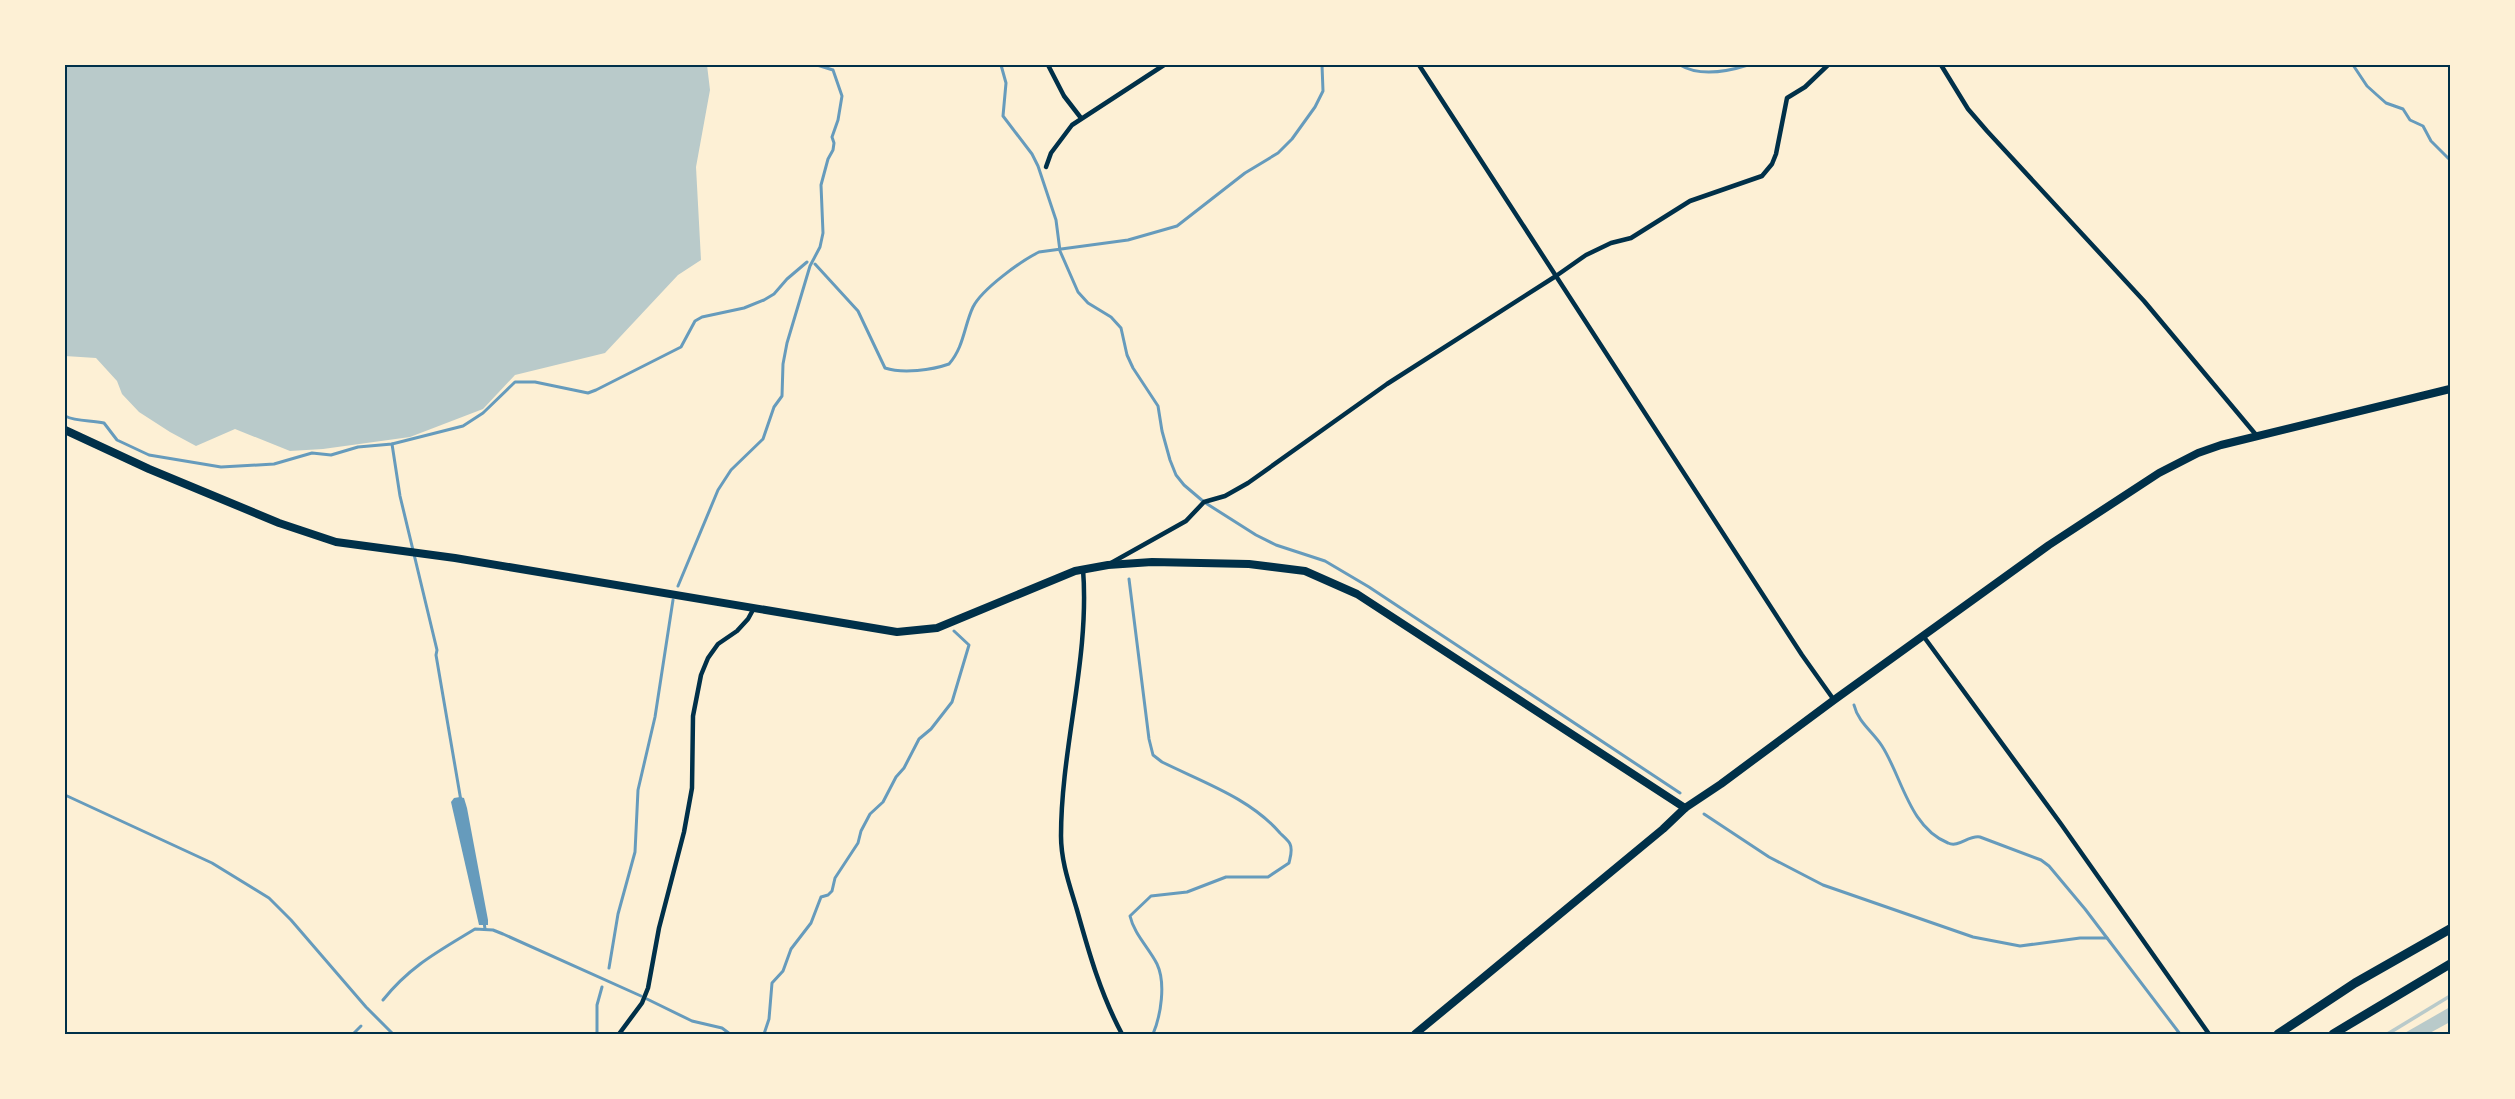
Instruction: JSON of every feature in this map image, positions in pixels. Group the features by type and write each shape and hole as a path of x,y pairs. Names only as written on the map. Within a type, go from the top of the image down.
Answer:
{"highway":[{"path":"2278,1034 2355,984 2450,929"},
{"path":"2333,1034 2450,964"}],"main road":[{"path":"1415,1034 1663,829 1685,808 1721,784 1834,700 2050,545 2159,473 2198,453 2257,436 2450,389"},
{"path":"65,430 149,469 317,538 343,544 455,558 897,632 925,631 949,624 1014,595 1083,569 1108,565 1176,562 1249,564 1305,571 1337,584 1369,601 1685,808"}],"street":[{"path":"1048,65 1064,96 1081,118"},
{"path":"1046,167 1051,153 1072,125 1164,65"},
{"path":"1419,65 1802,655 1834,700"},
{"path":"1108,565 1186,521 1204,502 1225,496 1240,488 1387,384 1586,255 1611,243 1631,238 1690,201 1762,176 1772,164 1776,154 1787,98 1805,87 1828,65"},
{"path":"1941,65 1968,109 2155,314 2192,361 2257,436"},
{"path":"1083,569 1085,612 1064,791 1062,850 1067,876 1101,990 1122,1034"},
{"path":"619,1034 642,1003 648,988 659,928 684,832 692,788 692,716 700,675 708,658 718,644 737,631 748,619 754,608"},
{"path":"1924,637 2061,824 2209,1034"}],"shaded area":[{"path":"65,65 707,65 710,90 696,167 701,260 678,275 605,353 515,375 483,409 410,437 323,449 290,451 235,429 196,446 139,412 122,394 117,381 96,358 65,356"},
{"path":"2450,994 2450,998 2391,1034 2384,1034"},
{"path":"2450,1007 2450,1022 2428,1034 2403,1034"}],"water":[{"path":"454,798 464,798 467,808 488,925 479,925 451,802"}],"waterway":[{"path":"678,586 718,490 731,470 763,439 774,407 782,396 783,364 787,343 810,266 820,247 823,233 821,185 828,159 833,150 834,143 832,137 838,120 842,96 833,70 817,65"},
{"path":"1001,65 1006,83 1003,116 1032,154 1038,166 1056,220 1060,251 1078,292 1088,303 1111,317 1121,328 1127,355 1133,368 1158,406 1162,431 1170,460 1176,475 1184,485 1204,502 1256,535 1276,545 1325,561 1369,587 1680,793"},
{"path":"815,264 858,311 885,368 900,371 917,370 949,364 958,351 970,314 978,300 993,284 1022,262 1039,252 1128,240 1177,226 1245,173 1278,153 1292,139 1315,107 1323,91 1322,65"},
{"path":"1680,65 1688,69 1705,72 1731,70 1748,65"},
{"path":"2353,65 2367,86 2386,103 2403,109 2410,120 2423,126 2431,141 2450,160"},
{"path":"65,416 104,423 117,440 149,455 221,467 274,464 312,453 331,455 358,447 392,444 463,426 483,413 515,382 535,382 588,393 596,390 681,347 695,321 702,317 744,308 774,294 787,279 807,262"},
{"path":"392,444 400,496 437,650 436,655 461,801"},
{"path":"1129,579 1149,739 1153,755 1162,762 1225,792 1255,810 1287,840 1291,849 1289,863 1268,877 1226,877 1187,892 1151,896 1130,916 1138,935 1154,958 1160,972 1161,999 1153,1034"},
{"path":"609,968 618,914 635,852 638,790 655,717 673,600"},
{"path":"764,1034 769,1019 772,983 783,971 791,949 811,923 821,897 828,895 832,891 835,878 858,843 861,831 870,814 883,802 919,739 931,729 952,702 969,645 954,631"},
{"path":"1854,705 1862,722 1882,746 1908,800 1924,825 1935,836 1948,843 1956,844 1971,838 1980,837 2041,860 2049,866 2085,909 2180,1034"},
{"path":"65,795 212,863 269,898 291,920 366,1007 393,1034"},
{"path":"1704,814 1769,857 1823,885 1973,937 2020,946 2080,938 2107,938"},
{"path":"484,922 485,929"},
{"path":"383,1000 414,968 475,929 493,930 503,934 641,996"},
{"path":"597,1034 597,1005 602,987"},
{"path":"647,999 692,1021 722,1028 730,1034"},
{"path":"353,1034 361,1026"}]}
